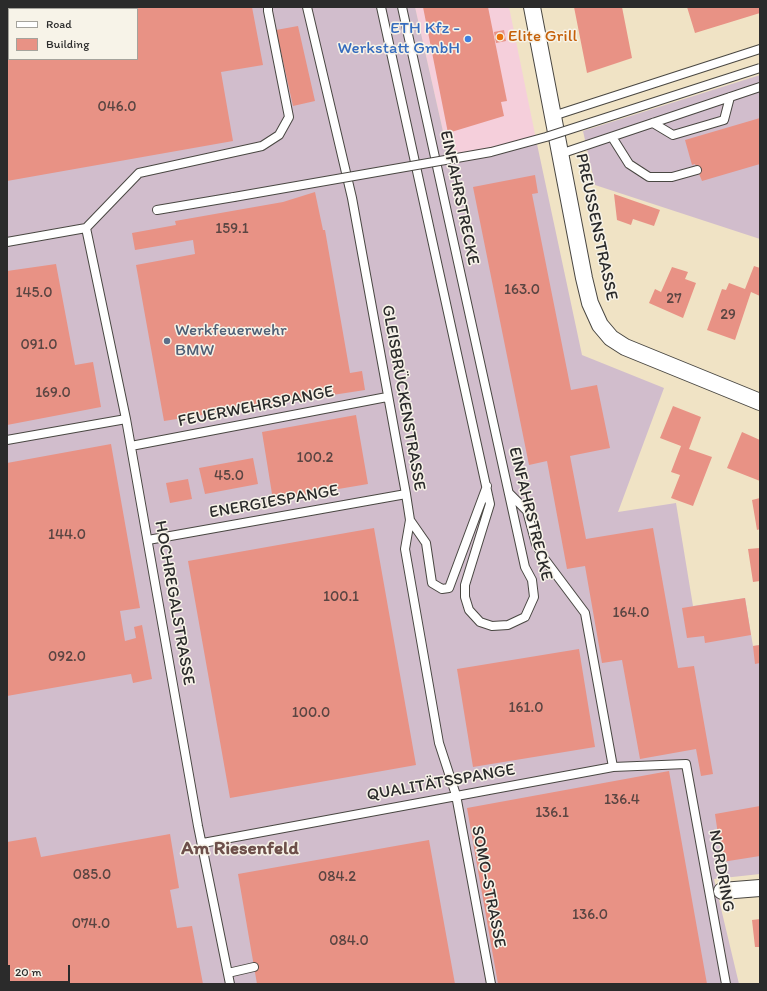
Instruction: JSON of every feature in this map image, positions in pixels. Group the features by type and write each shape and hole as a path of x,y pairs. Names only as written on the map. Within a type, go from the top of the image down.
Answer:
{"street":[{"name":"PREUSSENSTRASSE","path":"532,7 584,278 590,303 600,325 611,338 625,347 760,402"},
{"path":"722,890 760,888"}],"lane":[{"path":"7,242 86,228 139,173 262,146 279,135 288,117 268,7"},
{"name":"GLEISBRÜCKENSTRASSE","path":"306,7 352,198 410,520 405,549 439,743 456,795"},
{"name":"EINFAHRSTRECKE","path":"381,7 490,504 465,586 465,597 468,610 480,622 492,626 508,625 526,617 534,597 532,580 525,567 508,493 402,7"},
{"path":"553,116 760,49"},
{"path":"157,210 491,152 546,137 760,68"},
{"path":"560,154 760,87"},
{"path":"653,123 673,135 724,120 730,97"},
{"path":"612,136 629,164 649,176 672,177 697,170"},
{"name":"HOCHREGALSTRASSE","path":"86,228 126,419 196,818 203,843 230,984"},
{"name":"FEUERWEHRSPANGE","path":"131,446 387,397"},
{"path":"7,440 126,419"},
{"path":"410,520 426,543 432,583 442,589 449,588 487,485"},
{"path":"508,493 528,511 536,544 543,557 585,613 613,767"},
{"name":"ENERGIESPANGE","path":"148,540 406,494"},
{"name":"QUALITÄTSSPANGE","path":"203,843 613,767 686,764"},
{"name":"NORDRING","path":"686,764 726,984"},
{"name":"SOMO-STRASSE","path":"456,795 491,984"},
{"path":"228,973 254,967"}],"shaded area":[{"path":"7,7 415,7 449,158 537,144 582,355 664,388 618,512 676,503 693,606 745,598 753,646 760,645 760,874 714,879 739,984 7,984"},
{"path":"415,7 509,7 537,144 449,158"},
{"path":"760,75 760,239 595,185 583,131"}],"building":[{"path":"7,7 252,7 263,65 221,72 233,141 7,181"},
{"path":"423,7 488,7 507,101 501,102 504,116 448,133"},
{"path":"574,7 622,7 632,58 587,73"},
{"path":"687,7 760,7 760,13 695,33"},
{"path":"298,26 315,101 293,106 276,30"},
{"name":"Elite Grill","path":"504,30 506,41 496,43 494,32"},
{"path":"760,118 760,164 702,181 695,164 692,165 685,140"},
{"path":"535,175 538,193 532,194 571,390 597,385 610,448 570,456 586,539 653,528 678,668 694,666 713,774 701,776 696,749 640,759 622,660 602,663 585,566 567,569 547,461 529,465 473,187"},
{"path":"315,192 323,230 325,230 350,373 362,371 365,390 164,421 136,265 195,254 193,240 135,250 132,233 176,225 175,221 283,202"},
{"path":"614,194 660,210 654,226 633,219 631,225 617,220"},
{"path":"56,264 75,365 93,362 101,407 7,425 7,271"},
{"path":"754,266 760,268 760,296 751,292 735,340 707,330 722,289 726,290 729,283 745,289"},
{"path":"672,267 688,272 685,279 696,283 683,318 649,303 655,289 661,292"},
{"path":"673,406 701,417 689,449 712,457 693,506 671,498 680,475 671,472 681,446 660,438"},
{"path":"356,415 368,484 273,500 262,432"},
{"path":"742,432 760,440 760,481 727,468"},
{"path":"111,444 140,608 120,611 125,641 136,638 134,627 142,625 152,679 133,683 131,674 7,696 7,463"},
{"path":"253,458 258,484 205,494 199,468"},
{"path":"188,479 192,499 170,503 166,483"},
{"path":"760,498 760,529 757,530 752,500"},
{"path":"374,528 416,765 230,798 188,561"},
{"path":"760,548 760,581 753,582 748,549"},
{"path":"745,598 751,635 705,643 704,636 687,638 682,608"},
{"path":"760,645 760,663 755,664 753,646"},
{"path":"579,649 595,747 473,767 457,669"},
{"path":"669,771 707,984 498,984 467,808"},
{"path":"760,806 760,856 722,862 715,814"},
{"path":"170,834 179,888 170,890 177,928 192,926 203,984 7,984 7,842 36,837 41,857"},
{"path":"429,840 455,984 257,984 238,874"},
{"path":"760,919 760,947 755,947 752,920"}],"place":[{"name":"Elite Grill","path":"500,37"},
{"name":"ETH Kfz - Werkstatt GmbH","path":"468,39"},
{"name":"Werkfeuerwehr BMW","path":"167,341"}],"district":[{"name":"Am Riesenfeld","path":"240,849"}]}
